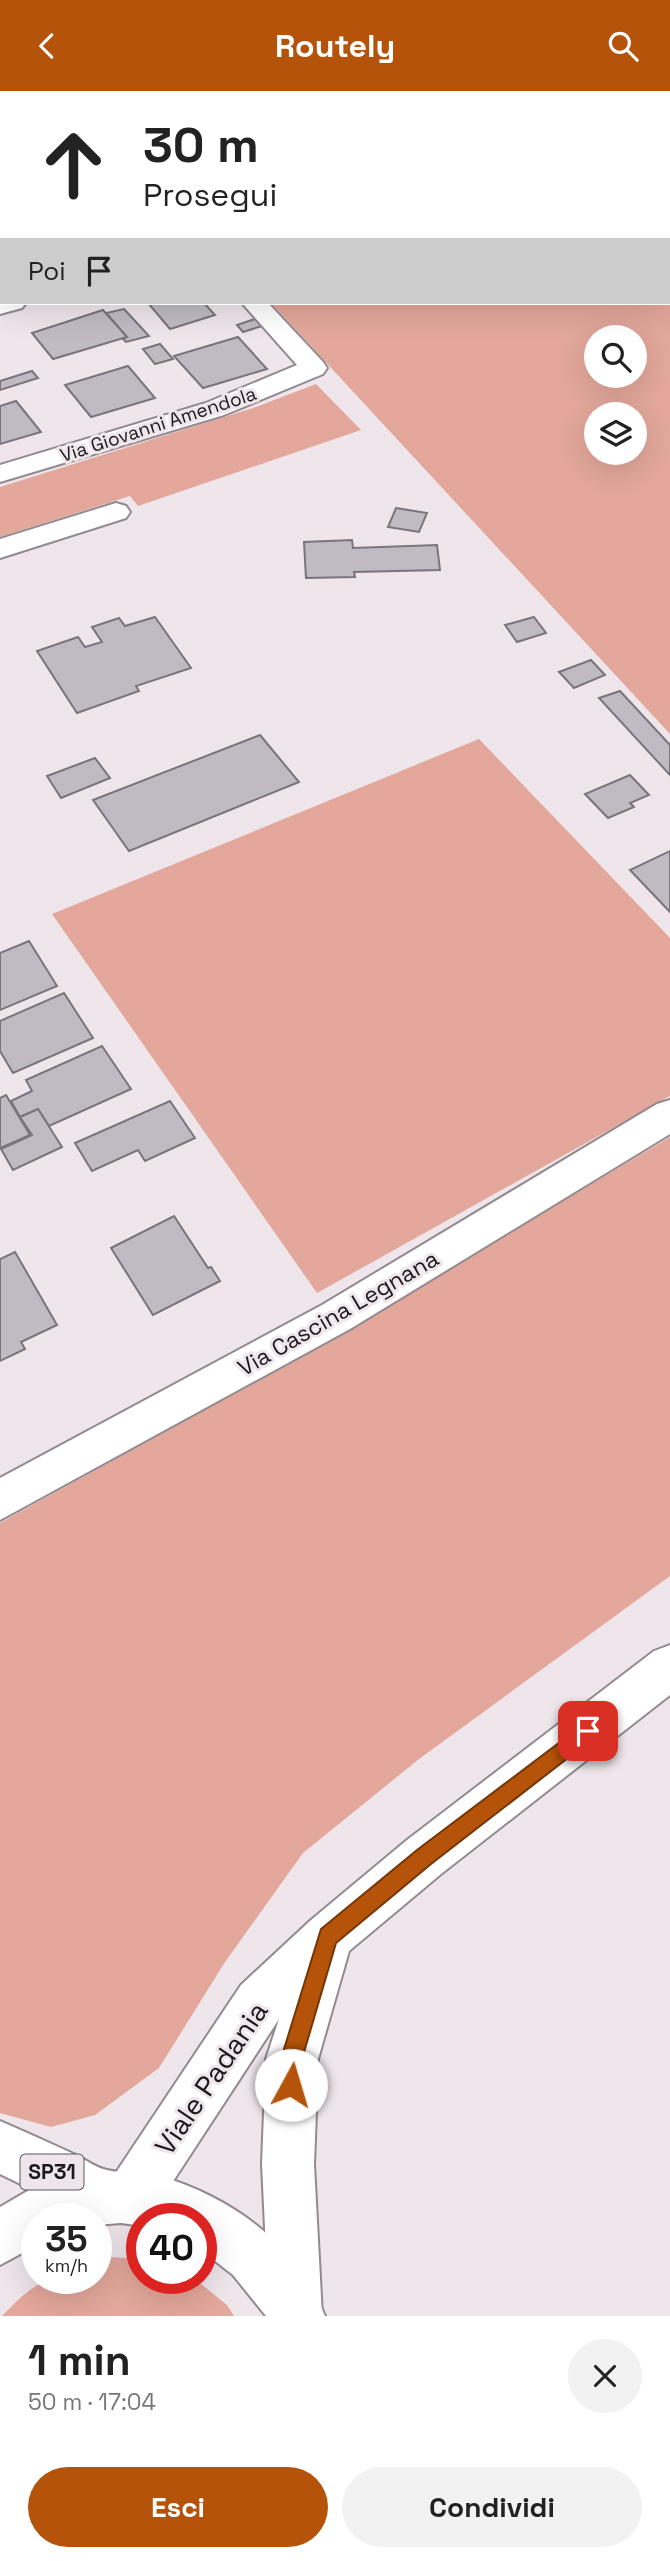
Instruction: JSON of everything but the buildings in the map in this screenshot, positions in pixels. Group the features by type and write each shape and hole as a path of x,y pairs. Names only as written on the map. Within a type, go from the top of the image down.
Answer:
{"street":[{"name":"Via Giovanni Amendola","path":"0,474 215,409 314,368 256,305"},
{"path":"0,549 116,512"},
{"name":"Via Cascina Legnana","path":"0,1500 336,1317 670,1115"},
{"name":"Viale Padania","path":"118,2196 259,2003 328,1937 424,1857 670,1667"},
{"name":"Viale Padania","path":"297,2315 288,2164 292,2059 328,1937"},
{"name":"SP31","path":"0,2147 118,2196"},
{"path":"0,2238 46,2210 118,2196 196,2213 253,2254 297,2315"}],"shaded area":[{"path":"273,305 670,305 670,734"},
{"path":"316,384 361,430 138,506 130,496 0,537 0,487 256,407"},
{"path":"479,739 670,938 670,1096 317,1293 52,914"},
{"path":"670,1137 670,1576 419,1759 303,1853 225,1962 159,2068 95,2115 51,2127 0,2113 0,1523 337,1336"},
{"path":"112,2257 126,2258 126,2294 213,2294 227,2305 234,2316 2,2316 25,2294 112,2294"}],"route":[{"path":"291,2085 292,2059 328,1937 424,1857 588,1731"}]}
